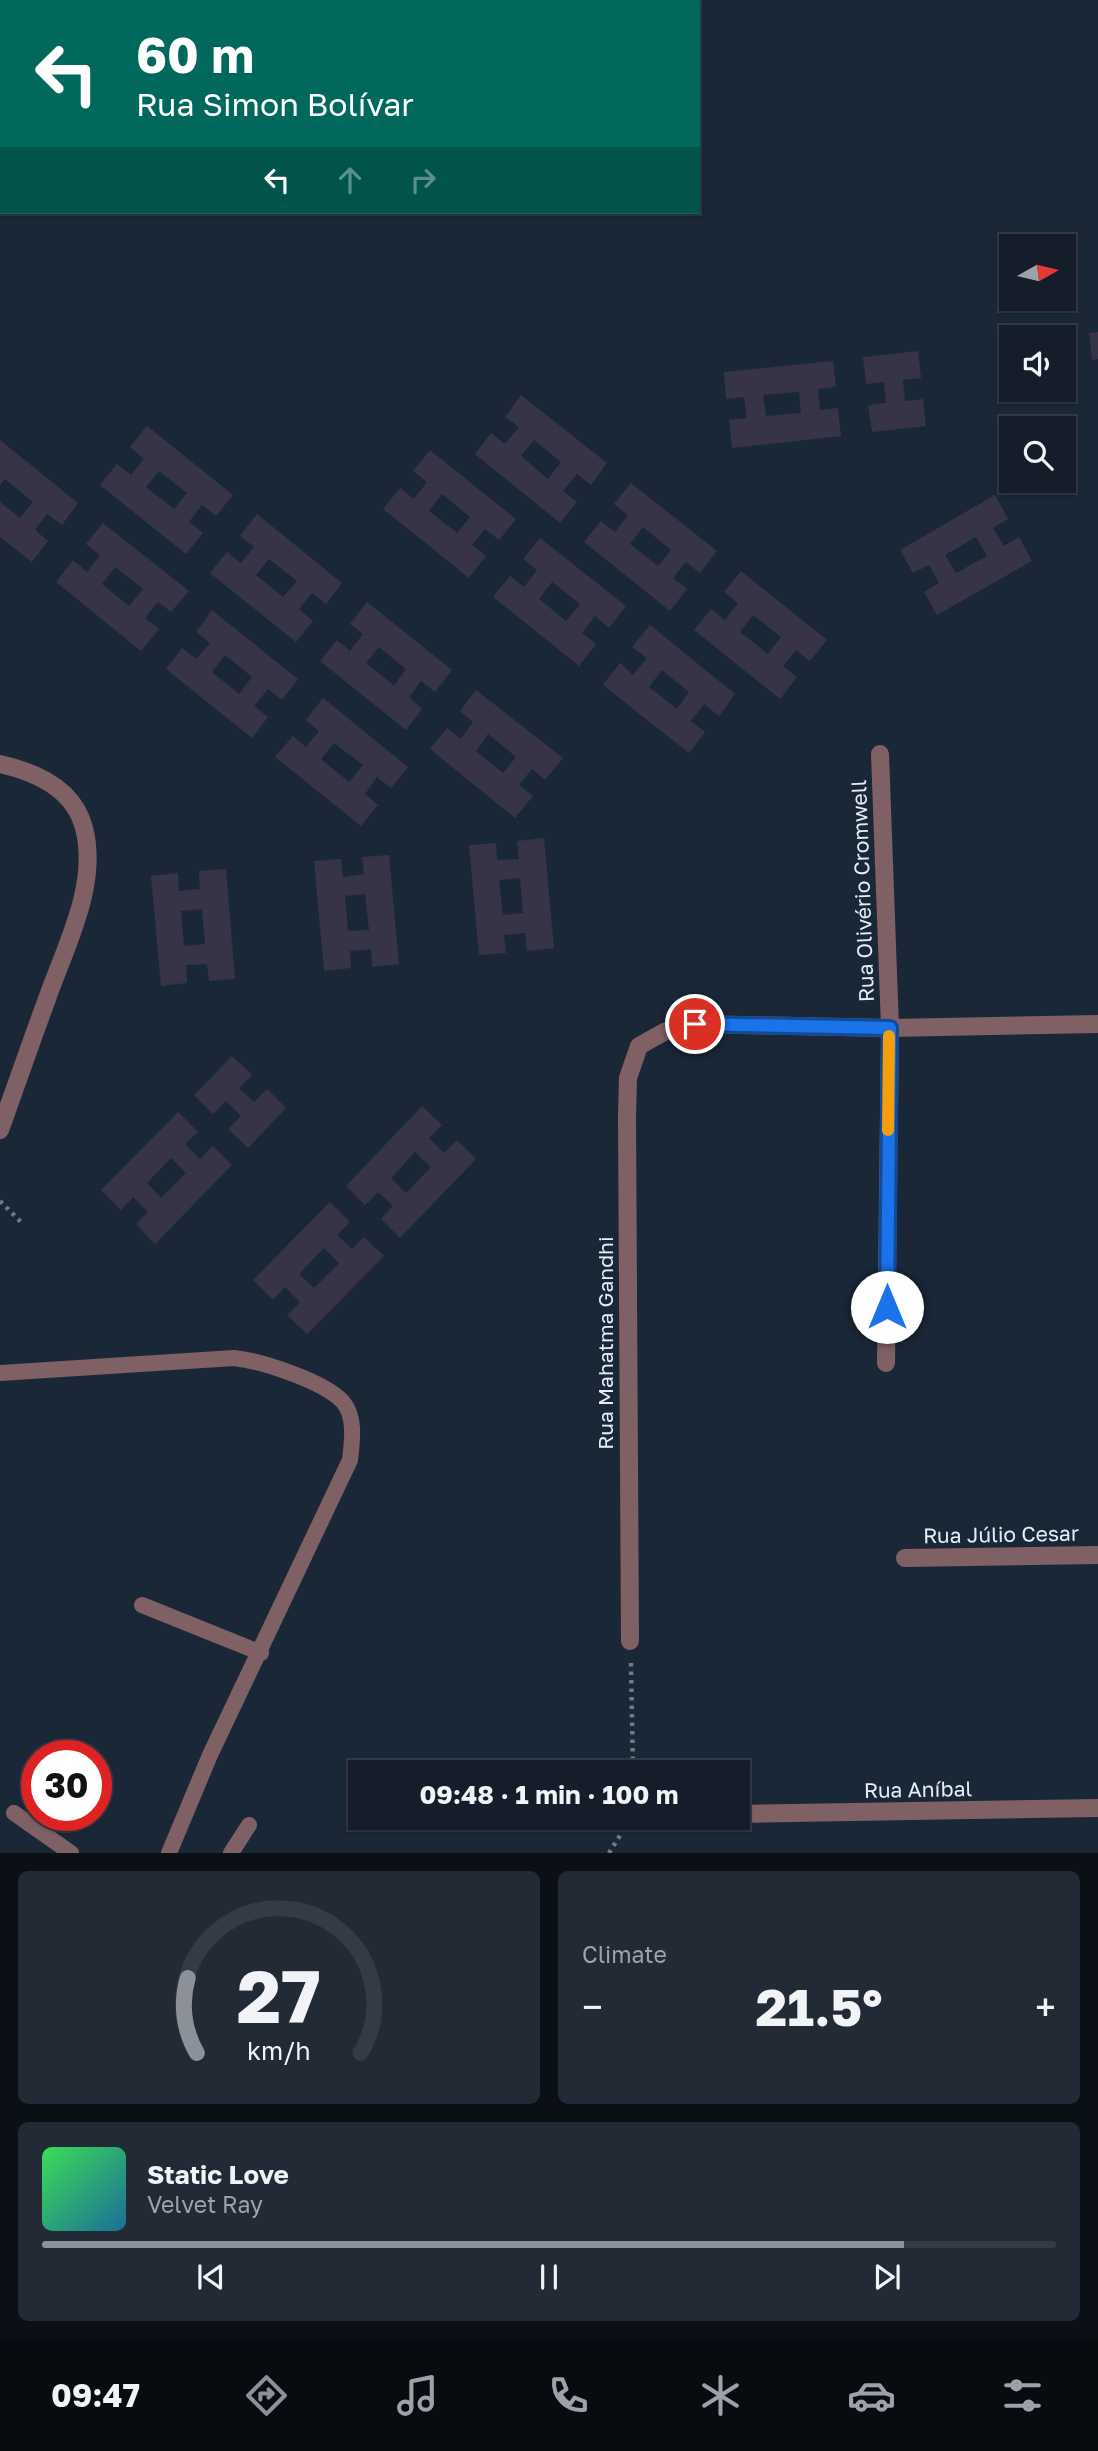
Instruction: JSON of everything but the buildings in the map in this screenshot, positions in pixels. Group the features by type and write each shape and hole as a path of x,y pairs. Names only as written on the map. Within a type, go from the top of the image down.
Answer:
{"street":[{"name":"Rua Olivério Cromwell","path":"880,754 890,1028 886,1363"},
{"path":"0,764 23,769 49,781 71,801 84,828 88,861 81,902 0,1130"},
{"name":"Rua Mahatma Gandhi","path":"630,1642 627,1116 628,1078 639,1046 664,1032 695,1024 890,1028"},
{"path":"890,1028 1098,1024"},
{"name":"Rua Júlio Cesar","path":"905,1558 1098,1555"},
{"name":"Rua Aníbal","path":"750,1814 1098,1808"}],"lane":[{"path":"0,1373 234,1358 261,1361 286,1371 343,1403 351,1418 350,1460 261,1653 210,1755 169,1853"},
{"path":"142,1605 261,1653"},
{"path":"14,1813 71,1853"},
{"path":"231,1853 248,1825"}],"path":[{"path":"0,1201 21,1222"},
{"path":"630,1642 633,1760"},
{"path":"609,1853 623,1830"}],"slow traffic":[{"path":"888,1130 889,1036"}],"route":[{"path":"695,1024 890,1028 887,1307"}]}
